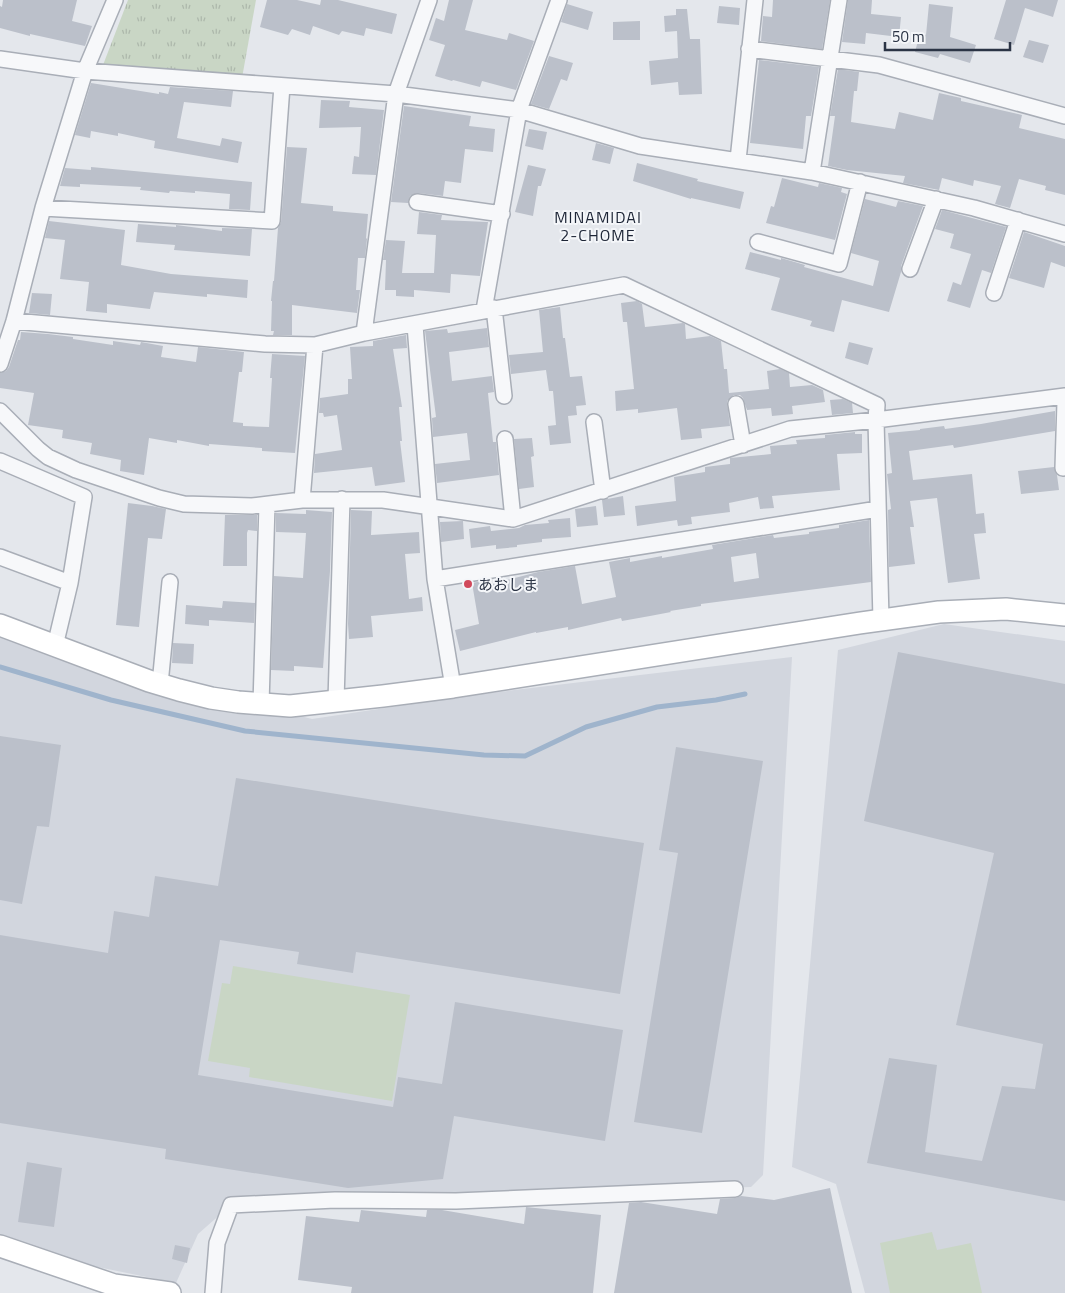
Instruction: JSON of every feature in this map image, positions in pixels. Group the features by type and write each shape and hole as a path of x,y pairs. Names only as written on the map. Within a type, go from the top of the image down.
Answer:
{"street":[{"path":"0,364 14,322 43,208 86,71 115,0"},
{"path":"364,333 396,94 429,0"},
{"path":"504,396 489,309 502,214 519,110 559,0"},
{"path":"738,160 755,0"},
{"path":"812,172 839,0"},
{"path":"749,48 879,65 1065,116"},
{"path":"0,59 86,71 396,94 519,110 640,146 812,172 936,199 1065,234"},
{"path":"43,208 272,221 282,86"},
{"path":"758,242 839,264 860,182"},
{"path":"910,269 936,199"},
{"path":"417,202 502,214"},
{"path":"994,293 1018,220"},
{"path":"14,322 265,344 315,345 364,333 624,285 877,405 881,620"},
{"path":"415,325 435,579 453,686"},
{"path":"302,500 315,345"},
{"path":"0,411 38,449 48,456 76,470 159,498 184,504 232,506 267,505 302,500 383,500 513,519 790,429 1065,396"},
{"path":"1063,468 1065,402"},
{"path":"736,404 743,445"},
{"path":"594,422 603,491"},
{"path":"505,439 513,519"},
{"path":"0,461 84,497 70,583 55,646"},
{"path":"336,701 342,499"},
{"path":"261,704 267,505"},
{"path":"435,579 878,509"},
{"path":"0,557 70,583"},
{"path":"160,684 170,582"},
{"path":"0,625 160,684 211,698 296,706 453,686 939,612 1001,609 1065,615"},
{"path":"213,1293 216,1243 231,1205 335,1200 456,1201 736,1189"},
{"path":"0,1246 114,1285 170,1293"}],"shaded area":[{"path":"944,624 1065,641 1065,1293 865,1293 836,1184 792,1167 838,650"},
{"path":"0,630 121,670 312,719 465,696 792,657 763,1175 751,1187 231,1205 198,1234 176,1283 0,1247"}],"green space":[{"path":"128,0 256,0 242,78 103,65"},
{"path":"233,966 410,995 392,1101 249,1077 250,1068 208,1061 222,983 230,984"},
{"path":"932,1232 937,1250 971,1243 982,1293 890,1293 880,1243"}],"building":[{"path":"3,0 77,0 72,21 92,26 85,46 30,34 30,36 0,28 0,6 2,7"},
{"path":"267,0 297,0 320,5 321,0 338,0 397,14 392,34 366,28 364,36 342,31 339,35 313,26 310,35 292,29 288,35 260,27"},
{"path":"449,0 473,0 465,30 507,40 509,33 534,41 516,90 482,81 480,87 435,76 445,45 429,40 436,18 444,21"},
{"path":"773,0 830,0 822,49 761,41 763,16 772,17"},
{"path":"848,0 872,0 871,14 901,17 899,37 866,33 865,44 842,42"},
{"path":"1006,0 1058,0 1053,17 1025,8 1014,45 994,39"},
{"path":"567,4 593,12 588,30 561,22"},
{"path":"929,4 953,7 950,37 976,45 970,63 940,54 938,58 915,52 920,33 926,35"},
{"path":"719,6 740,8 739,25 717,23"},
{"path":"676,9 687,9 690,39 700,39 702,94 679,95 678,82 651,85 649,61 678,58 677,31 665,32 664,16 676,15"},
{"path":"640,21 640,40 613,40 613,22"},
{"path":"1029,40 1049,45 1043,63 1023,57"},
{"path":"549,56 573,63 567,81 561,79 549,109 531,104"},
{"path":"759,60 819,67 811,116 806,116 803,149 750,143"},
{"path":"838,69 859,72 857,91 854,91 851,122 895,129 899,112 933,120 939,93 961,98 961,101 1022,115 1019,128 1065,139 1065,195 1045,190 1046,186 1019,179 1010,208 995,204 1001,186 974,180 973,186 942,178 939,190 903,183 905,176 847,170 828,166 835,116 830,116"},
{"path":"91,83 159,94 159,92 168,94 170,87 233,91 231,107 184,102 177,138 220,146 222,138 242,142 238,163 154,148 155,141 118,133 118,136 91,131 90,138 75,135"},
{"path":"321,100 350,101 349,107 384,110 376,175 352,174 354,156 359,157 361,127 319,128"},
{"path":"404,106 471,116 469,126 495,129 493,152 465,149 461,183 445,181 443,196 418,193 410,196 408,203 391,202"},
{"path":"529,129 547,132 543,150 525,146"},
{"path":"596,143 614,148 610,164 592,160"},
{"path":"287,147 307,148 301,203 333,206 333,211 368,214 367,239 365,258 358,258 356,290 360,290 357,313 292,305 292,335 273,335 274,331 271,331 271,301 278,228 281,222"},
{"path":"637,163 698,179 697,181 744,192 740,209 691,199 633,181"},
{"path":"528,165 546,169 541,186 538,186 533,216 515,212"},
{"path":"91,167 252,182 250,210 229,209 230,194 195,191 195,193 170,191 169,193 140,190 141,187 80,184 80,187 60,186 65,168 91,170"},
{"path":"782,178 818,187 819,183 842,188 841,192 847,194 835,240 766,223 771,206 774,207"},
{"path":"865,199 896,207 898,201 923,206 901,266 901,272 889,312 842,300 834,332 810,326 812,321 771,310 780,278 745,269 750,252 781,260 781,258 805,265 804,267 873,286 879,261 851,253"},
{"path":"942,210 1006,227 991,273 982,270 970,308 947,301 953,282 961,285 971,254 950,248 954,234 935,229"},
{"path":"419,212 442,215 441,220 488,222 480,276 451,274 450,293 414,290 414,297 396,296 396,290 385,290 386,260 383,260 386,240 405,241 402,273 434,273 436,235 417,234"},
{"path":"49,221 125,230 121,265 171,274 248,280 247,298 207,294 207,297 154,292 150,309 107,304 107,313 86,311 89,282 60,279 65,240 45,238"},
{"path":"138,224 176,227 176,225 222,231 222,228 252,229 250,256 174,250 175,245 136,242"},
{"path":"1024,232 1065,246 1065,267 1051,262 1044,288 1009,278"},
{"path":"32,293 52,294 50,315 29,313"},
{"path":"637,301 642,304 645,327 683,323 685,324 686,339 710,336 721,341 724,369 727,369 729,393 769,389 767,371 780,369 789,373 790,387 812,385 823,390 825,402 792,406 793,414 772,416 771,408 747,410 743,398 740,395 734,395 727,401 730,426 701,429 702,438 681,440 677,408 638,413 638,409 616,411 615,391 634,389 627,322 623,322 621,303"},
{"path":"560,307 570,377 582,376 586,405 576,406 577,415 568,416 571,443 550,445 548,426 556,425 553,391 549,391 546,370 511,374 509,355 543,352 539,310"},
{"path":"487,328 489,347 449,352 452,381 492,376 494,392 488,393 493,442 496,442 499,475 437,483 435,464 470,460 467,433 433,437 432,418 436,417 425,331 447,329 448,333"},
{"path":"21,332 73,337 73,339 113,345 113,341 140,345 141,342 163,346 161,357 196,362 198,347 244,352 242,372 239,372 233,422 243,423 243,426 269,427 272,354 305,356 295,453 262,451 262,448 209,444 209,446 177,440 177,443 149,438 144,475 120,471 121,460 90,454 92,443 62,438 63,430 28,425 34,393 0,388 0,373 6,371 9,367 18,340 20,340"},
{"path":"406,335 407,348 393,349 402,407 399,407 402,441 400,441 405,482 375,486 372,467 314,473 315,454 342,450 337,415 324,417 323,413 319,413 320,398 348,394 348,379 352,379 350,347 373,346 373,341"},
{"path":"849,342 873,348 868,365 845,358"},
{"path":"843,399 852,403 853,413 832,415 830,400"},
{"path":"1055,411 1055,431 954,448 953,445 909,451 913,480 972,474 976,514 984,513 986,533 974,534 980,579 948,583 937,498 910,501 914,527 910,527 915,564 889,567 888,510 891,509 887,474 892,473 888,433 944,426 945,429"},
{"path":"855,432 855,434 862,434 862,453 837,454 840,490 772,496 774,508 760,509 758,497 729,503 730,512 691,517 692,524 678,526 677,520 637,526 635,506 676,501 674,477 705,472 705,467 730,464 730,458 771,454 770,446 797,444 796,440 825,438 825,435"},
{"path":"532,438 534,456 531,457 534,487 519,489 514,439"},
{"path":"1054,467 1059,490 1021,494 1018,471"},
{"path":"623,496 625,515 604,517 602,500"},
{"path":"128,503 166,509 162,539 148,538 139,627 116,625"},
{"path":"596,506 598,525 577,527 575,509"},
{"path":"306,510 332,512 323,668 294,666 294,671 271,670 274,576 303,578 306,533 276,532 276,513 306,514"},
{"path":"351,510 372,511 371,535 419,532 420,553 405,554 409,599 422,597 423,611 371,616 373,637 349,639 348,624"},
{"path":"225,515 257,515 257,531 248,530 247,533 247,566 223,566"},
{"path":"570,518 571,537 542,539 542,542 517,545 517,547 496,549 496,545 471,548 469,529 490,526 491,531 519,528 525,525 549,523 548,520"},
{"path":"869,520 871,582 701,604 701,606 622,621 621,618 568,630 568,627 536,632 460,651 455,630 479,624 472,583 487,580 488,585 538,572 575,566 582,604 616,597 609,562 630,558 630,562 662,556 662,558 713,549 712,545 773,535 774,538 809,534 809,532 839,528 839,525","holes":["756,553 759,578 734,582 731,557"]},
{"path":"463,521 464,539 441,542 440,522"},
{"path":"223,601 255,603 254,623 209,620 209,626 185,624 186,605 222,608"},
{"path":"173,643 194,644 193,664 172,663"},
{"path":"898,652 1065,684 1065,1201 867,1163 889,1058 937,1065 925,1152 982,1161 1002,1086 1035,1089 1043,1044 956,1025 994,853 864,821"},
{"path":"0,736 61,745 49,827 37,826 22,904 0,900"},
{"path":"676,747 763,761 702,1133 634,1122 678,853 659,850"},
{"path":"236,778 644,843 620,994 356,952 353,973 297,964 299,952 220,940 198,1075 393,1107 398,1077 442,1084 455,1002 623,1030 605,1141 454,1116 443,1179 348,1188 165,1159 166,1149 0,1123 0,935 108,953 114,911 149,917 155,876 218,886"},
{"path":"27,1162 62,1168 54,1227 18,1222"},
{"path":"830,1188 852,1293 614,1293 629,1203 641,1202 717,1214 720,1199 741,1196 774,1200"},
{"path":"526,1207 601,1215 593,1293 351,1293 352,1287 298,1280 306,1216 359,1222 361,1210 426,1217 427,1210 442,1210 524,1224"},
{"path":"175,1245 190,1248 187,1263 172,1259"}],"waterway":[{"path":"0,667 111,700 245,731 484,755 525,756 586,727 657,707 716,700 745,694"}],"place":[{"name":"あおしま","path":"468,584"}],"district":[{"name":"MINAMIDAI 2-CHOME","path":"598,226"}]}
